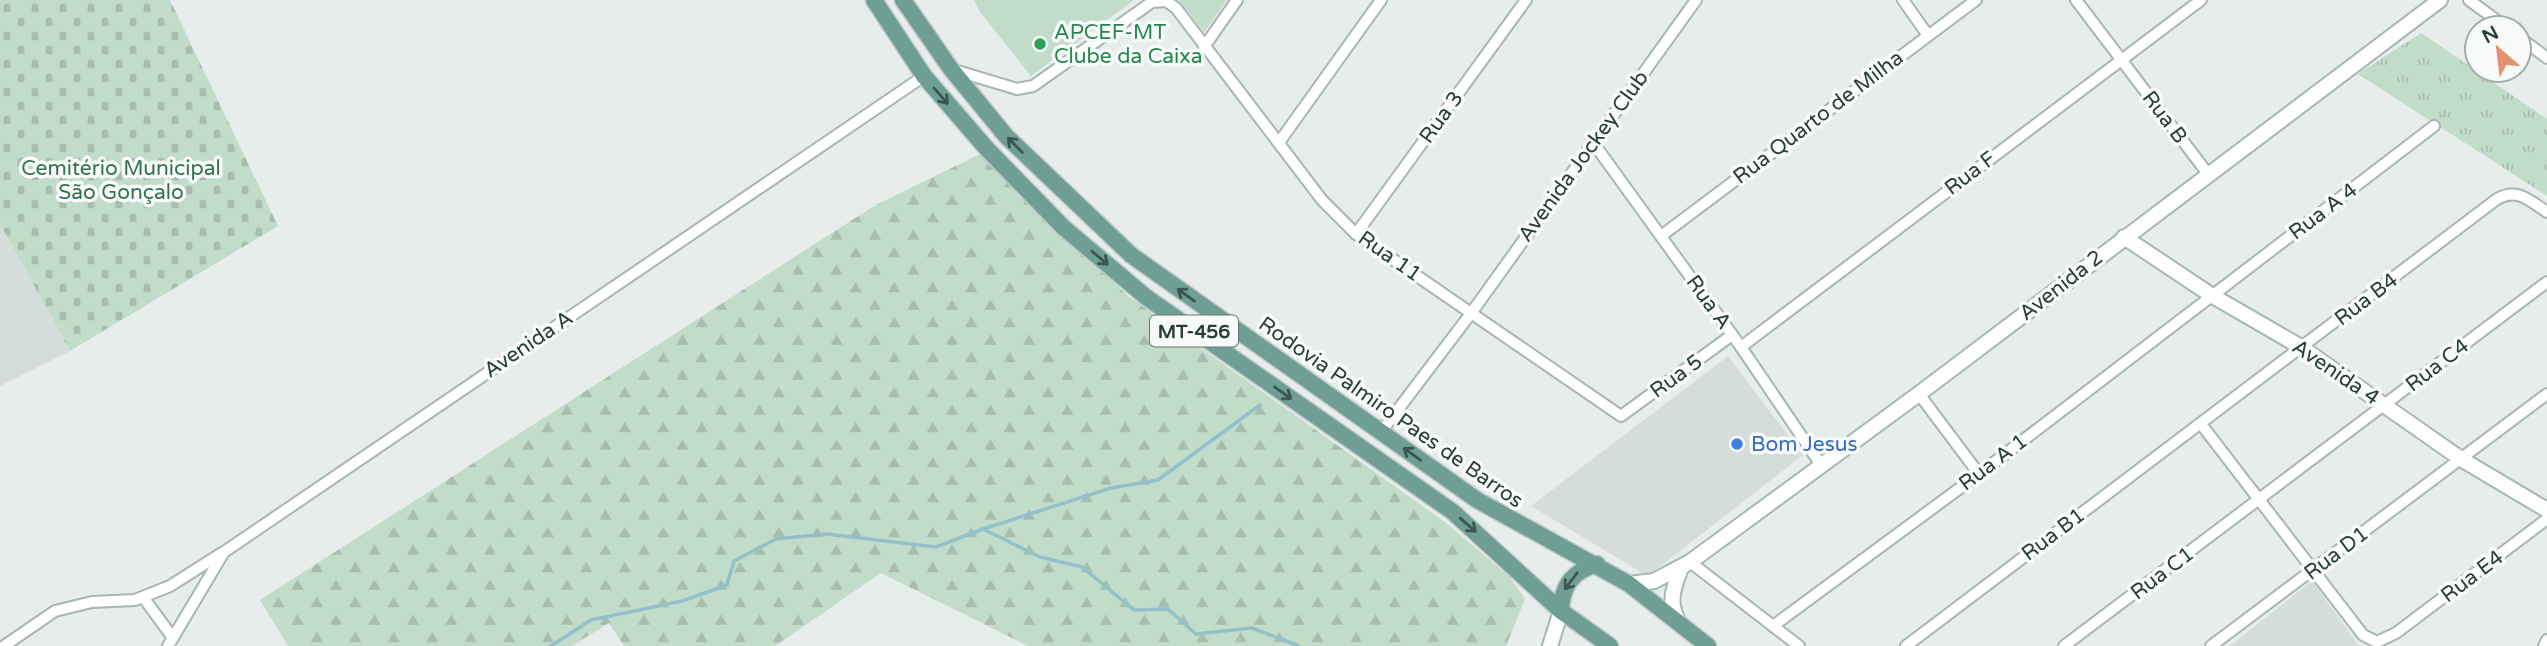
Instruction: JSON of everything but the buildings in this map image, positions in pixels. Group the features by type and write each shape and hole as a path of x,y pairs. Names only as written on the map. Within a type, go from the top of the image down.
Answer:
{"main road":[{"name":"MT-456","path":"874,0 924,76 987,149 1064,228 1125,280 1453,512 1561,611 1605,645"},
{"name":"Rodovia Palmiro Paes de Barros","path":"903,0 951,69 1006,136 1131,255 1477,500 1629,584 1680,621 1708,646"},
{"path":"1561,611 1562,595 1568,580 1581,569 1597,564"},
{"path":"1680,621 1685,646"}],"street":[{"path":"1204,47 1237,0"},
{"path":"1280,141 1381,0"},
{"name":"Rua 3","path":"1356,234 1526,0"},
{"name":"Avenida Jockey Club","path":"1472,312 1592,141 1696,0"},
{"path":"1903,0 1927,34"},
{"name":"Rua Quarto de Milha","path":"1661,236 1927,34 1976,0"},
{"name":"Rua B","path":"2076,0 2208,174"},
{"name":"Rua F","path":"1741,348 2201,0"},
{"name":"Avenida 2","path":"1629,584 1654,581 1685,565 1919,394 2440,0"},
{"path":"2469,0 2488,14"},
{"name":"Rua 11","path":"951,69 1017,89 1033,86 1152,2 1166,1 1176,8 1280,141 1322,200 1356,234 1620,416"},
{"name":"Avenida A","path":"170,642 224,552 924,76"},
{"name":"Rua A 4","path":"2211,295 2434,126"},
{"name":"Rua A","path":"1592,141 1732,335 1821,466"},
{"name":"Rua B4","path":"2201,424 2497,199 2507,193 2517,193 2547,212"},
{"name":"Avenida 4","path":"2124,237 2211,295 2301,348 2461,459 2547,510"},
{"name":"Rua C4","path":"2260,499 2547,282"},
{"name":"Rua A 1","path":"1773,626 1979,474 2211,295"},
{"path":"1381,432 1472,312"},
{"name":"Rua 5","path":"1620,416 1732,335"},
{"path":"1919,394 1979,474"},
{"name":"Rua D1","path":"2211,646 2547,394"},
{"path":"2201,424 2314,569"},
{"name":"Rua B1","path":"1906,646 2201,424"},
{"name":"Rua C1","path":"2064,646 2260,499"},
{"name":"Rua E4","path":"2314,569 2363,635 2377,642 2396,634 2547,519"},
{"path":"4,646 55,611 92,602 143,597 170,586 224,552"},
{"path":"1680,621 1671,606 1671,593 1685,565 1799,646"},
{"path":"143,597 170,642"},
{"path":"1550,646 1561,611"},
{"path":"2544,646 2547,640"}],"shaded area":[{"path":"0,224 70,351 0,386"},
{"path":"1728,356 1803,455 1654,571 1644,574 1531,506"},
{"path":"2312,581 2359,646 2230,646"}],"green space":[{"name":"Cemitério Municipal São Gonçalo","path":"0,0 170,0 278,226 70,351 0,224"},
{"name":"APCEF-MT Clube da Caixa","path":"974,0 1134,0 1031,76 980,12"},
{"name":"APCEF-MT Clube da Caixa","path":"1179,0 1227,0 1204,32"},
{"path":"2421,33 2463,62 2463,84 2496,84 2547,119 2547,196 2358,74"},
{"path":"980,154 1128,296 1445,522 1510,577 1525,599 1506,646 1028,646 881,573 775,646 624,646 609,623 572,646 288,646 260,600 874,206"}],"waterway":[{"path":"983,529 1111,488 1158,480 1260,405"},
{"path":"551,646 591,620 682,601 727,585 734,561 776,539 826,534 936,547 983,529 1040,557 1082,567 1134,610 1168,609 1196,634 1252,628 1299,646"}],"place":[{"name":"APCEF-MT Clube da Caixa","path":"1040,44"},
{"name":"Bom Jesus","path":"1737,444"}]}
